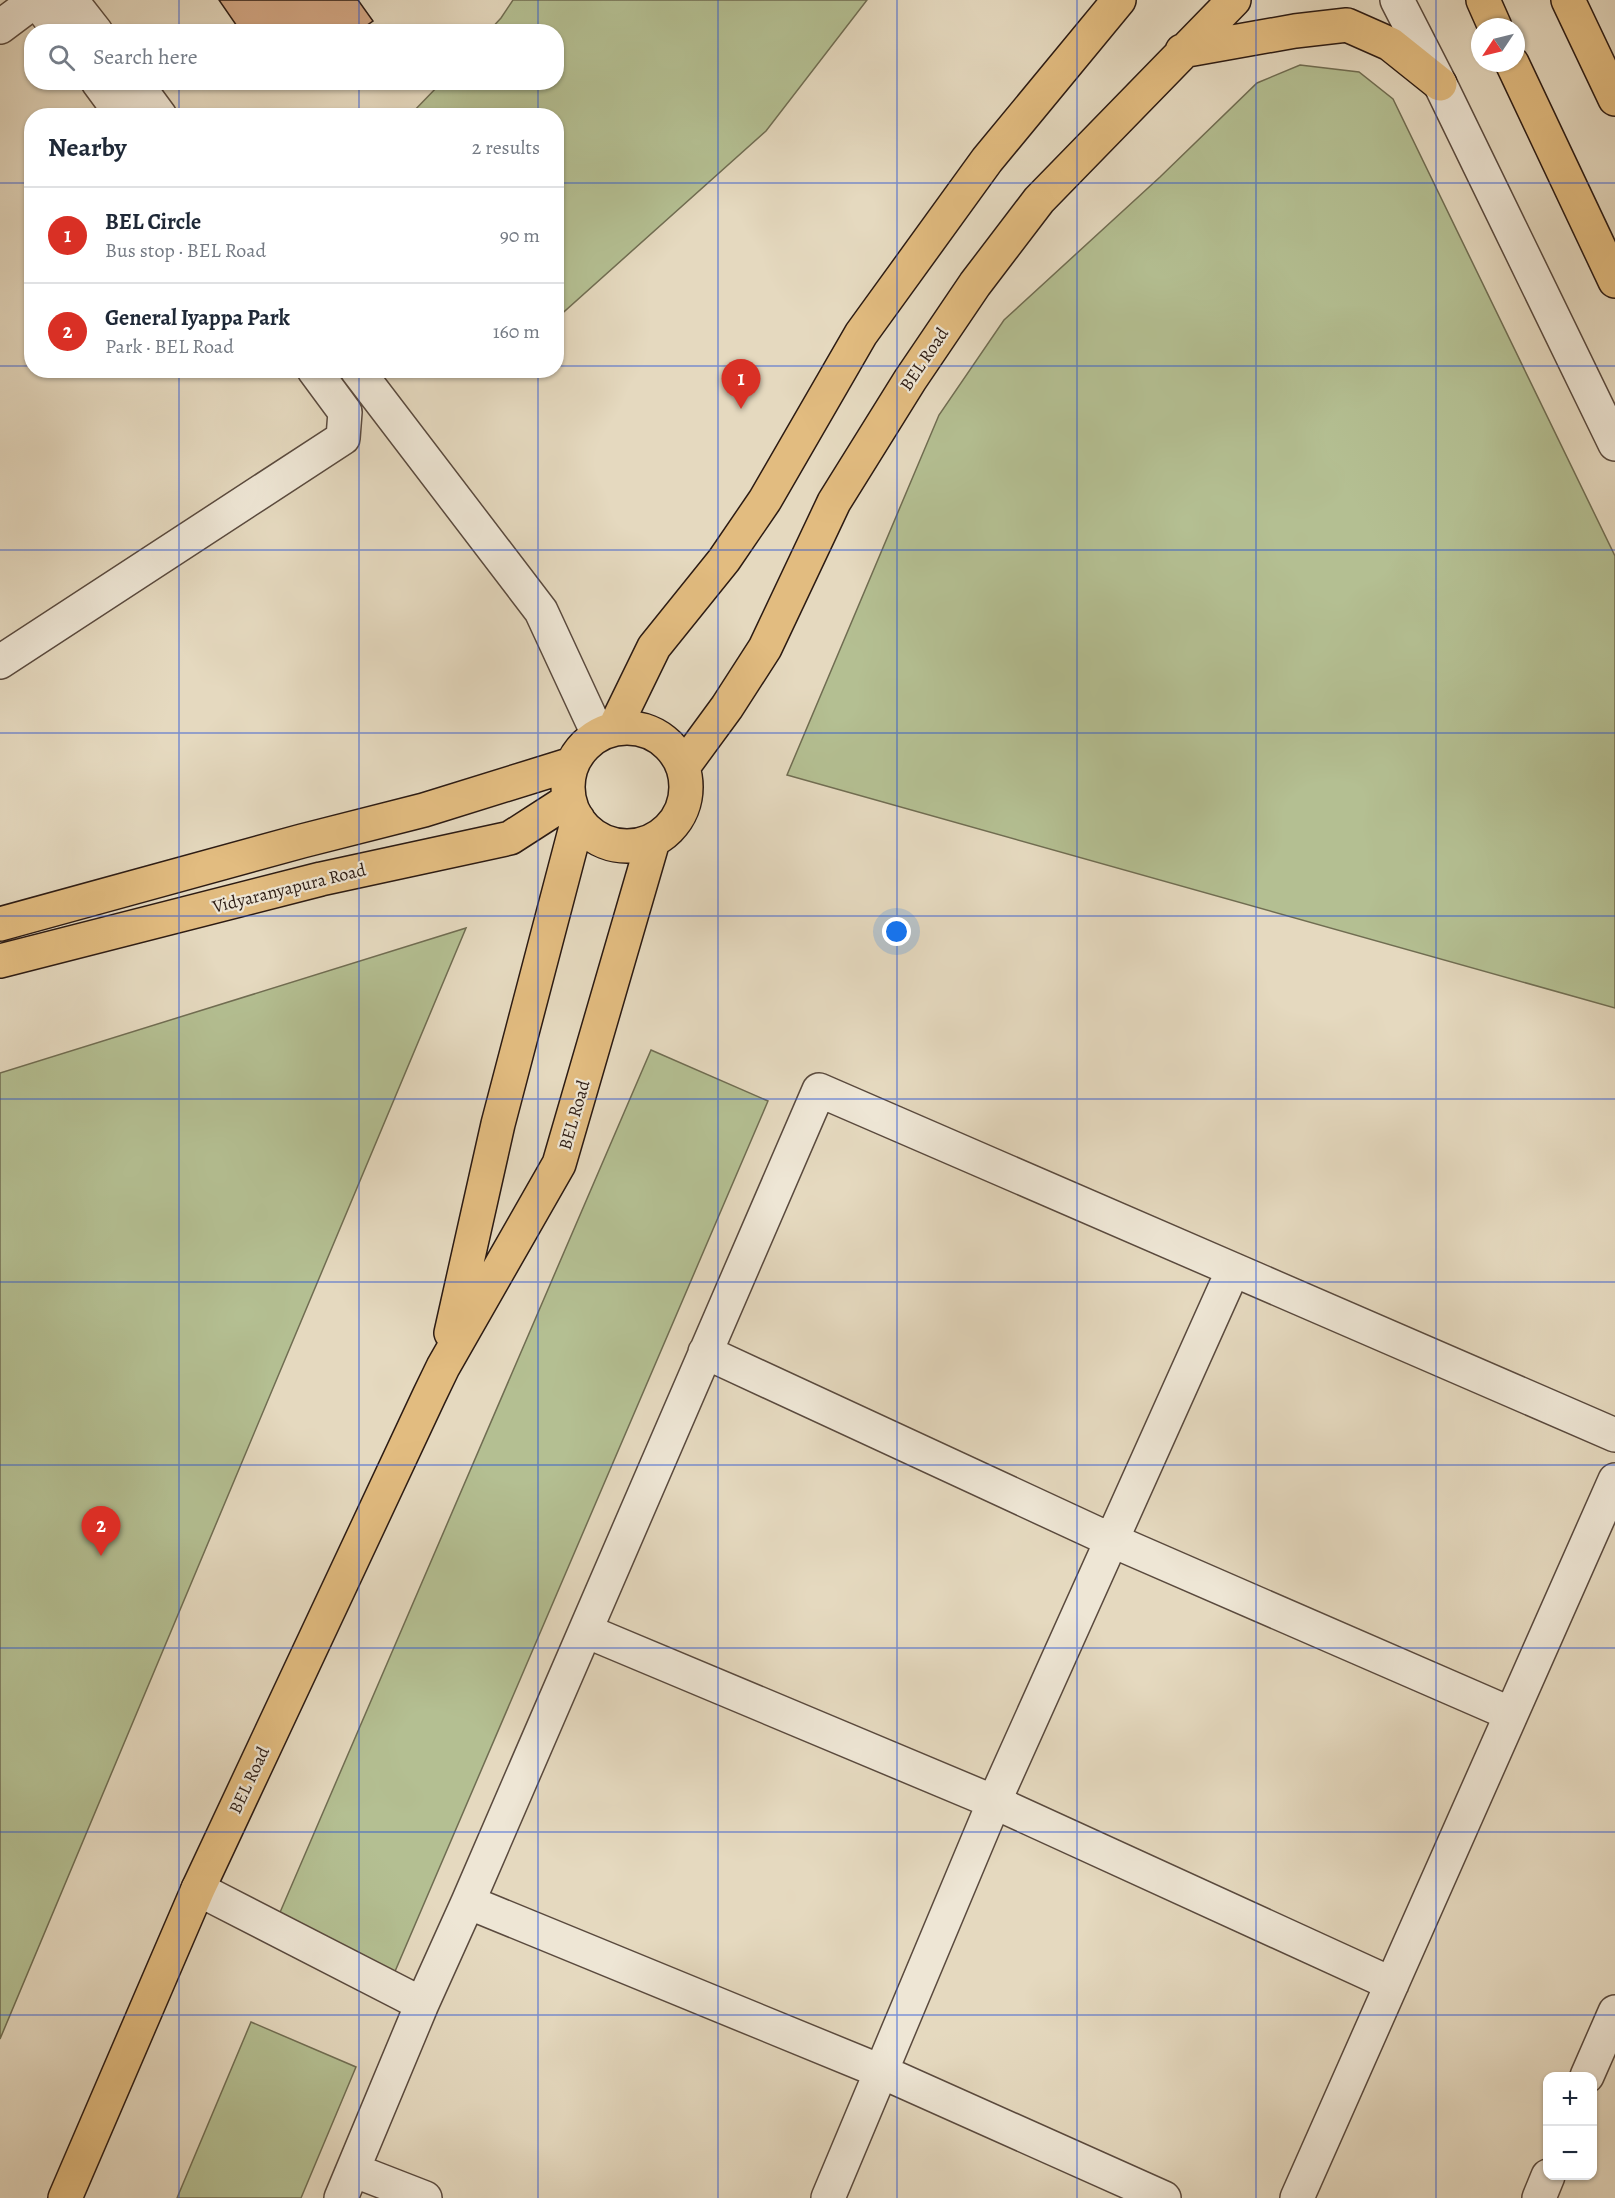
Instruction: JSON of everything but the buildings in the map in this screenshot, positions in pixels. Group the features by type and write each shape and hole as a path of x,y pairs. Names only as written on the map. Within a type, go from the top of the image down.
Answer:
{"main road":[{"path":"607,730 631,728 653,734 671,748 683,767 686,789 683,810 671,827 653,841 626,846 599,839 574,809 573,764 583,747 607,730 654,646 724,560 765,500 861,334 987,160 1119,0"},
{"name":"BEL Road","path":"683,767 727,707 765,648 834,501 904,389 968,294 1039,200 1233,0"},
{"path":"1483,0 1492,18"},
{"path":"1568,0 1615,99"},
{"path":"1182,51 1295,31 1347,25 1390,44 1440,84"},
{"path":"1516,72 1615,282"},
{"path":"0,924 423,810 573,764"},
{"name":"BEL Road","path":"443,1367 498,1124 574,809"},
{"name":"Vidyaranyapura Road","path":"0,961 321,879 510,838 574,809"},
{"name":"BEL Road","path":"65,2198 198,1889 443,1367 560,1164 653,841"}],"street":[{"path":"0,27 36,0 54,24"},
{"path":"71,0 90,24"},
{"path":"1397,0 1615,444"},
{"path":"104,90 117,108"},
{"path":"141,90 154,108"},
{"path":"0,662 343,438 345,412 320,378"},
{"path":"363,378 541,611 607,730"},
{"path":"425,2198 346,2184 819,1090 1615,1435"},
{"path":"828,2198 993,1802 1233,1270"},
{"path":"705,1352 1111,1540 1511,1714"},
{"path":"1297,2198 1615,1480"},
{"path":"586,1631 993,1802 1392,1984"},
{"path":"198,1889 422,2004"},
{"path":"468,1902 880,2070 1164,2198"},
{"path":"1598,2072 1615,2012"},
{"path":"1539,2198 1546,2180"}],"green space":[{"path":"513,0 867,0 766,131 564,312 564,108 417,108 434,90 564,90 564,24 495,24"},
{"path":"1300,65 1359,72 1393,99 1615,556 1615,1008 787,775 939,415 1004,320 1160,177 1257,83"},
{"path":"466,928 0,2039 0,1073"},
{"path":"651,1050 768,1101 393,1976 275,1924"},
{"path":"251,2022 356,2067 301,2198 177,2198"}],"place":[{"name":"BEL Circle","path":"741,409"},
{"name":"General Iyappa Park","path":"101,1556"}]}
